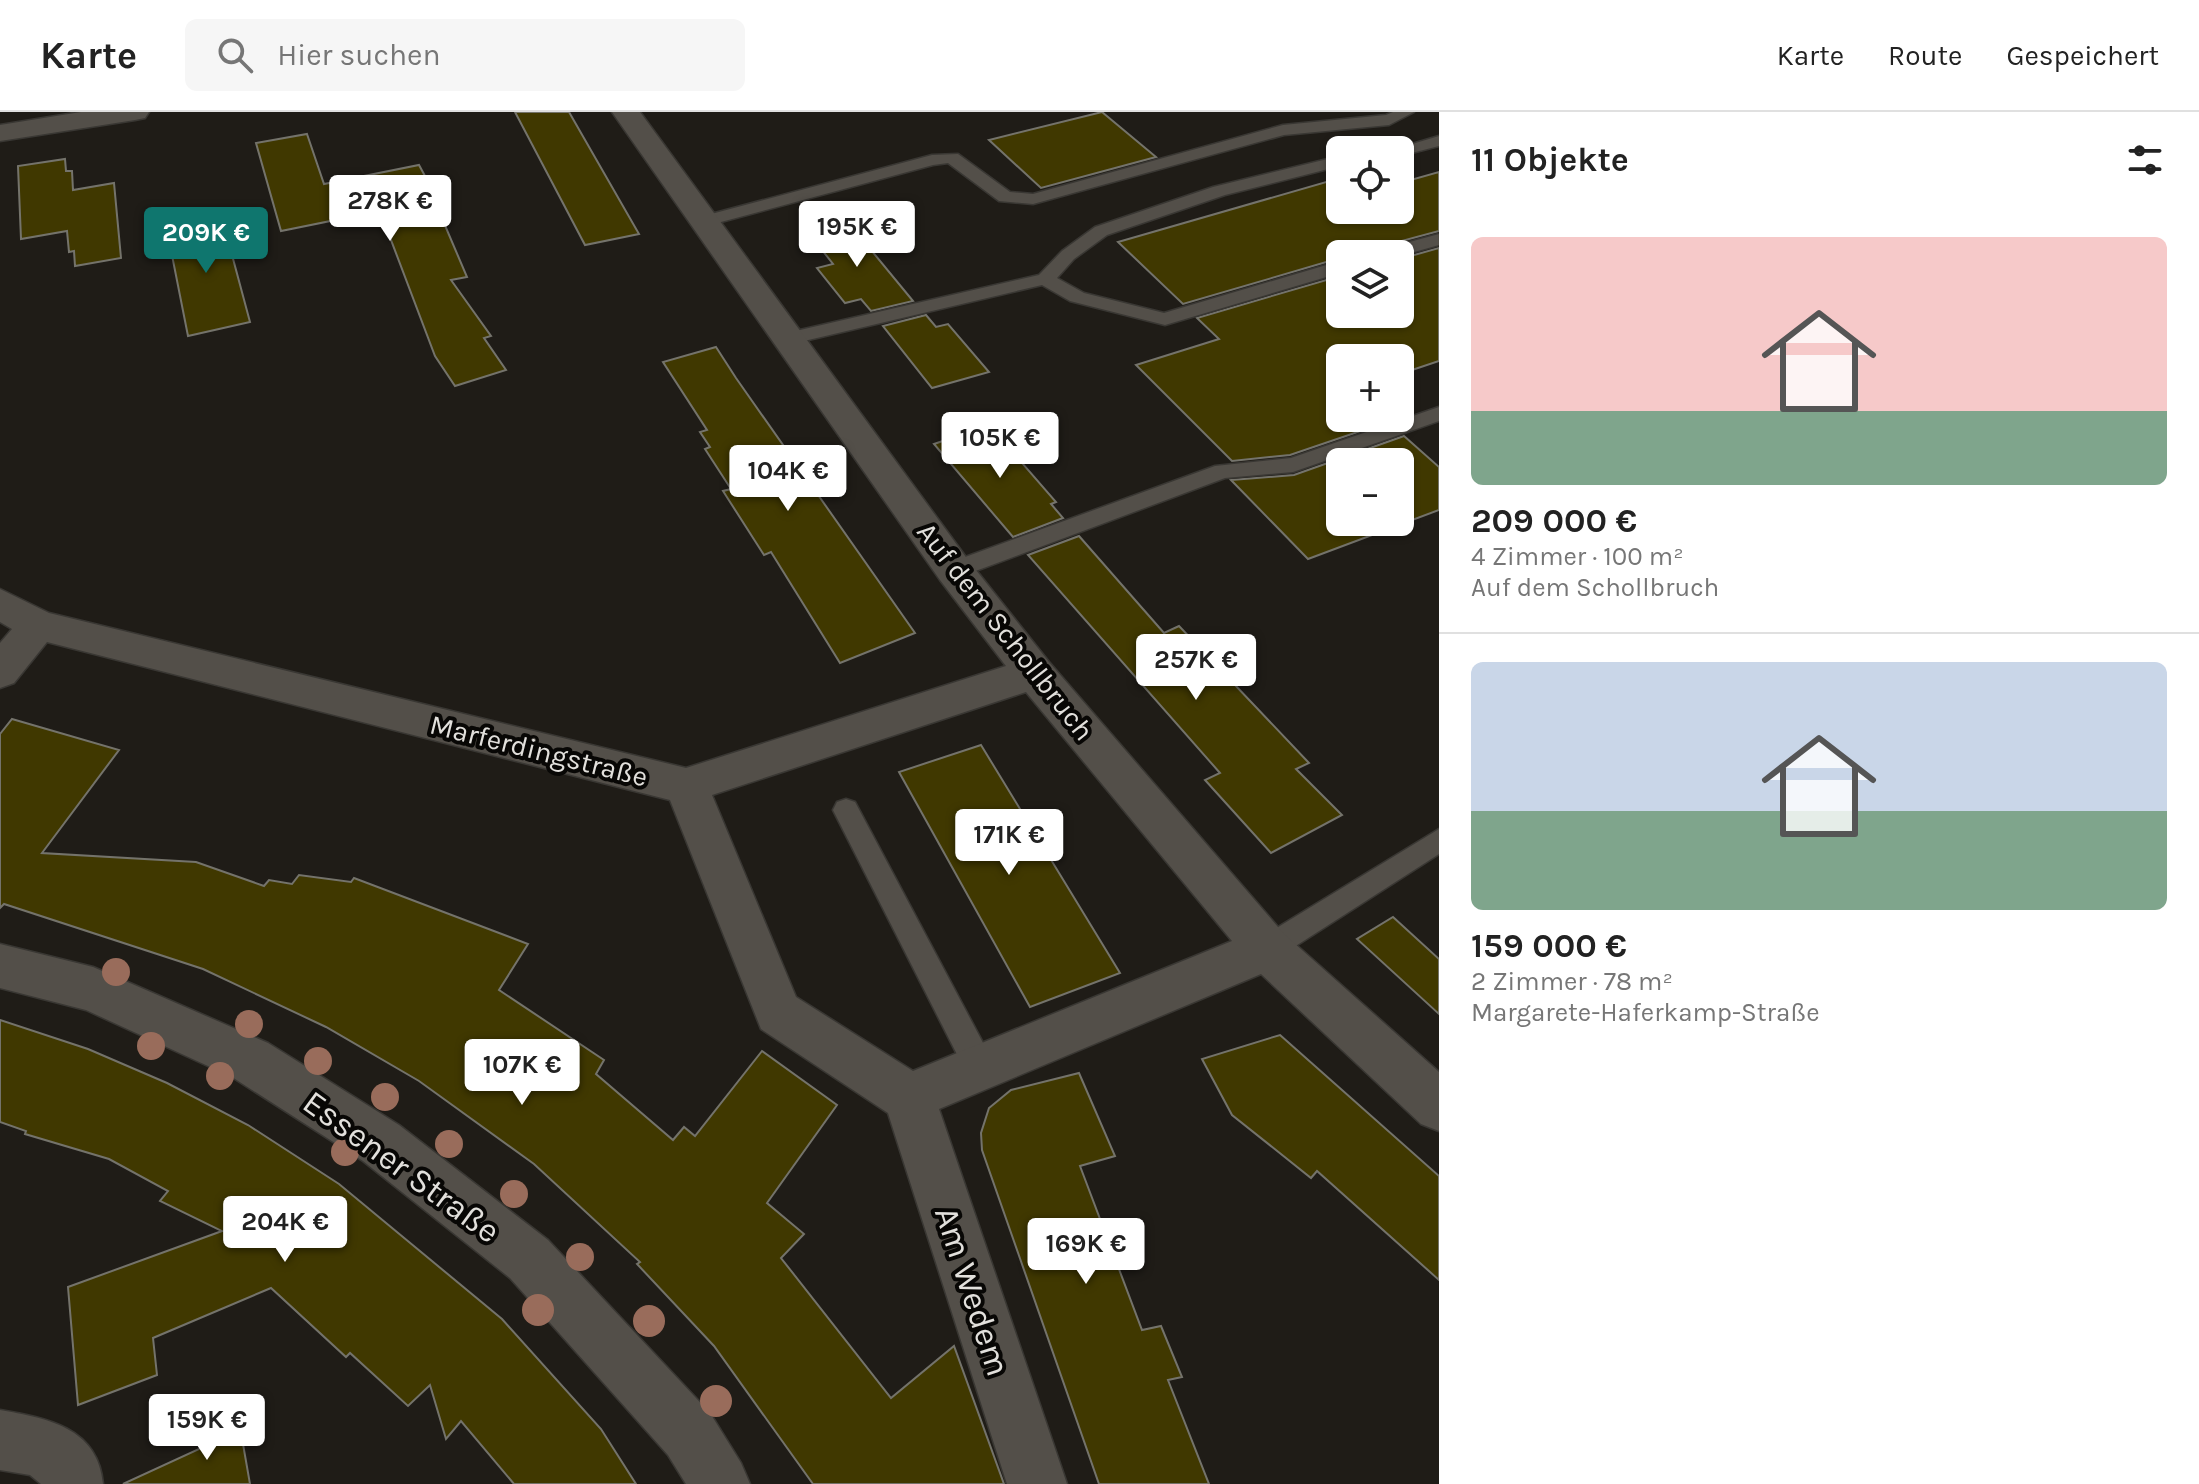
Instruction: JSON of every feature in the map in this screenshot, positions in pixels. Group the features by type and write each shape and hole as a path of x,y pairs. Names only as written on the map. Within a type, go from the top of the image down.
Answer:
{"street":[{"path":"0,133 135,112"},
{"name":"Auf dem Schollbruch","path":"626,112 954,570 1034,673 1267,949 1439,1106"},
{"name":"Marferdingstraße","path":"0,604 38,625 686,786 1034,673"},
{"path":"0,672 38,625"},
{"path":"686,786 778,1013 909,1097 1267,949"},
{"name":"Essener Straße","path":"0,966 93,989 250,1060 381,1143 529,1259 689,1434 720,1484"},
{"name":"Am Wedem","path":"909,1097 1037,1484"},
{"path":"0,1440 44,1447 72,1472 73,1484"}],"lane":[{"path":"706,221 932,160 952,158 1005,197 1033,199 1283,130 1389,120 1406,112"},
{"path":"1414,147 1439,141"},
{"path":"787,339 1045,279 1068,255 1101,231 1219,191 1326,164"},
{"path":"1414,246 1439,239"},
{"path":"1045,279 1077,297 1165,319 1326,271"},
{"path":"954,570 1223,471 1293,465 1439,414"},
{"path":"846,810 980,1068"},
{"path":"1267,949 1439,840"}],"building":[{"path":"515,112 569,112 639,234 585,245"},
{"path":"1102,112 1156,157 1041,188 989,140"},
{"path":"307,134 324,184 419,165 439,202 435,202 467,277 451,280 491,336 484,338 506,370 455,386 435,356 380,211 281,231 256,143"},
{"path":"65,159 66,171 72,171 73,190 114,183 121,258 75,266 74,251 69,252 67,231 21,239 18,166"},
{"path":"1439,172 1439,231 1405,240 1326,240 1326,262 1183,304 1118,242 1326,182 1326,224 1414,224 1414,179"},
{"path":"221,214 250,322 188,336 166,225"},
{"path":"848,222 913,301 871,311 861,299 845,303 817,268 833,264 808,232"},
{"path":"1439,248 1439,361 1414,369 1414,344 1326,344 1326,432 1358,432 1290,455 1232,461 1136,365 1219,339 1197,318 1326,280 1326,328 1414,328 1414,255"},
{"path":"926,315 936,327 948,324 989,372 932,388 883,326"},
{"path":"716,347 915,633 840,663 771,552 764,555 723,491 731,489 705,449 710,447 700,432 707,430 663,362"},
{"path":"989,425 1056,502 1051,504 1063,518 1013,537 934,444"},
{"path":"1404,436 1439,467 1439,510 1414,519 1414,448 1370,448"},
{"path":"1326,464 1326,536 1369,536 1308,559 1231,480 1294,475"},
{"path":"1079,536 1164,633 1179,626 1309,763 1296,769 1342,815 1271,853 1205,780 1220,773 1028,555"},
{"path":"12,719 119,750 42,853 196,862 264,886 269,880 292,884 299,875 351,882 354,878 528,944 499,990 604,1060 596,1074 673,1140 684,1127 695,1136 762,1051 837,1105 767,1203 804,1234 781,1258 891,1398 954,1346 1004,1484 813,1484 714,1346 637,1264 640,1262 534,1164 419,1081 326,1027 203,969 4,904 0,908 0,734"},
{"path":"981,745 1120,973 1030,1007 899,772"},
{"path":"1393,917 1439,959 1439,1014 1357,939"},
{"path":"0,1020 88,1049 167,1083 248,1125 339,1184 502,1319 601,1429 636,1484 514,1484 461,1421 446,1439 430,1385 408,1406 350,1353 346,1357 271,1288 153,1338 157,1375 78,1405 68,1287 222,1231 160,1201 168,1191 109,1159 25,1134 26,1131 0,1122"},
{"path":"1280,1035 1439,1176 1439,1280 1317,1171 1311,1178 1232,1115 1202,1059"},
{"path":"1079,1073 1115,1156 1080,1166 1142,1330 1161,1326 1182,1377 1168,1380 1209,1484 1099,1484 982,1150 981,1133 989,1108 1011,1090"},
{"path":"236,1404 250,1484 123,1484 210,1444"}]}
